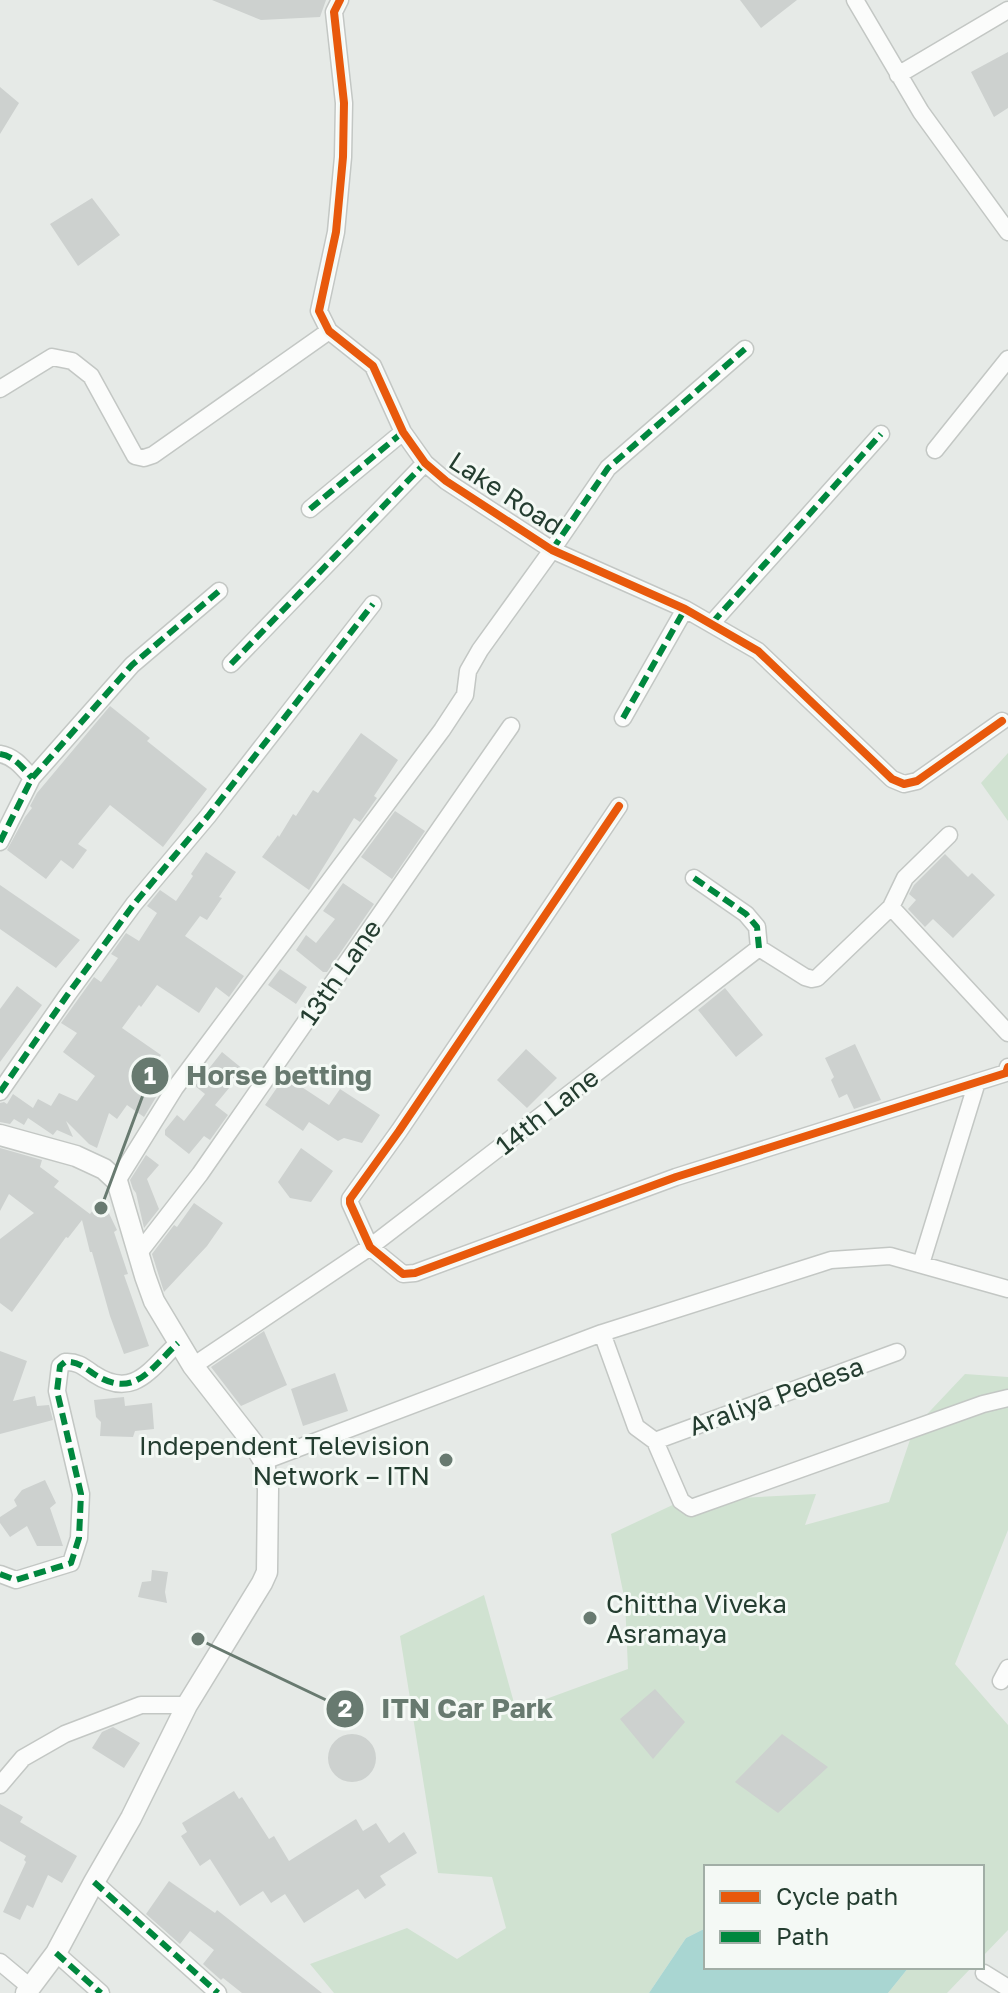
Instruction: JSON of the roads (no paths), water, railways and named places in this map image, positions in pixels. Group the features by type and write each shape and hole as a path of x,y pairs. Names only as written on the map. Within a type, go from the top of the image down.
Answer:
{"street":[{"path":"0,389 52,357 72,361 91,376 135,456 144,458 153,455 329,331 319,311 336,232 343,157 344,103 334,12 340,0"},
{"path":"855,0 921,112 1008,232"},
{"path":"898,75 1008,10"},
{"name":"Lake Road","path":"329,331 373,366 403,432 425,463 446,481 552,550 685,609 758,651 892,779 904,784 917,781 1002,721"},
{"path":"552,550 608,468 745,349"},
{"path":"935,450 1008,359"},
{"path":"310,509 403,432"},
{"path":"712,623 881,434"},
{"path":"231,664 425,463"},
{"name":"Lake Road","path":"117,1181 175,1088 442,730 465,695 468,671 480,650 552,550"},
{"path":"0,842 32,778 132,665 219,591"},
{"path":"0,1092 134,904 208,816 373,604"},
{"path":"623,718 685,609"},
{"name":"13th Lane","path":"138,1254 200,1174 511,726"},
{"path":"0,754 19,764 32,778"},
{"path":"619,806 350,1199 370,1247 403,1274 415,1273 676,1177 1006,1073 1008,1067"},
{"path":"694,878 746,914 757,927 759,948 812,979 817,978 891,907 905,878 949,835"},
{"path":"891,907 1008,1033"},
{"name":"14th Lane","path":"193,1366 370,1247 759,948"},
{"path":"921,1264 977,1082"},
{"path":"0,1135 90,1161 117,1181 154,1301 193,1366 264,1461 268,1489 267,1572 262,1583 187,1705 131,1818 56,1953 28,1990 0,1962"},
{"path":"264,1461 602,1333 831,1260 890,1256 1008,1289"},
{"name":"Araliya Pedesa","path":"602,1333 636,1427 655,1441 681,1501 691,1508 983,1404 1008,1398"},
{"path":"0,1574 16,1580 71,1563 79,1538 81,1494 57,1391 60,1366 65,1362 77,1362 107,1383 124,1385 140,1379 178,1343"},
{"name":"Araliya Pedesa","path":"655,1441 897,1352"},
{"path":"0,1785 23,1758 65,1734 141,1705 187,1705"},
{"path":"94,1882 218,1993"},
{"path":"56,1953 101,1993"},
{"path":"984,1973 1008,1988"}],"water":[{"path":"704,1929 704,1969 907,1969 888,1993 649,1993 686,1938"}],"place":[{"name":"Horse betting","path":"101,1208"},
{"name":"Independent Television Network – ITN","path":"446,1460"},
{"name":"Chittha Viveka Asramaya","path":"590,1618"},
{"name":"ITN Car Park","path":"198,1639"}]}
